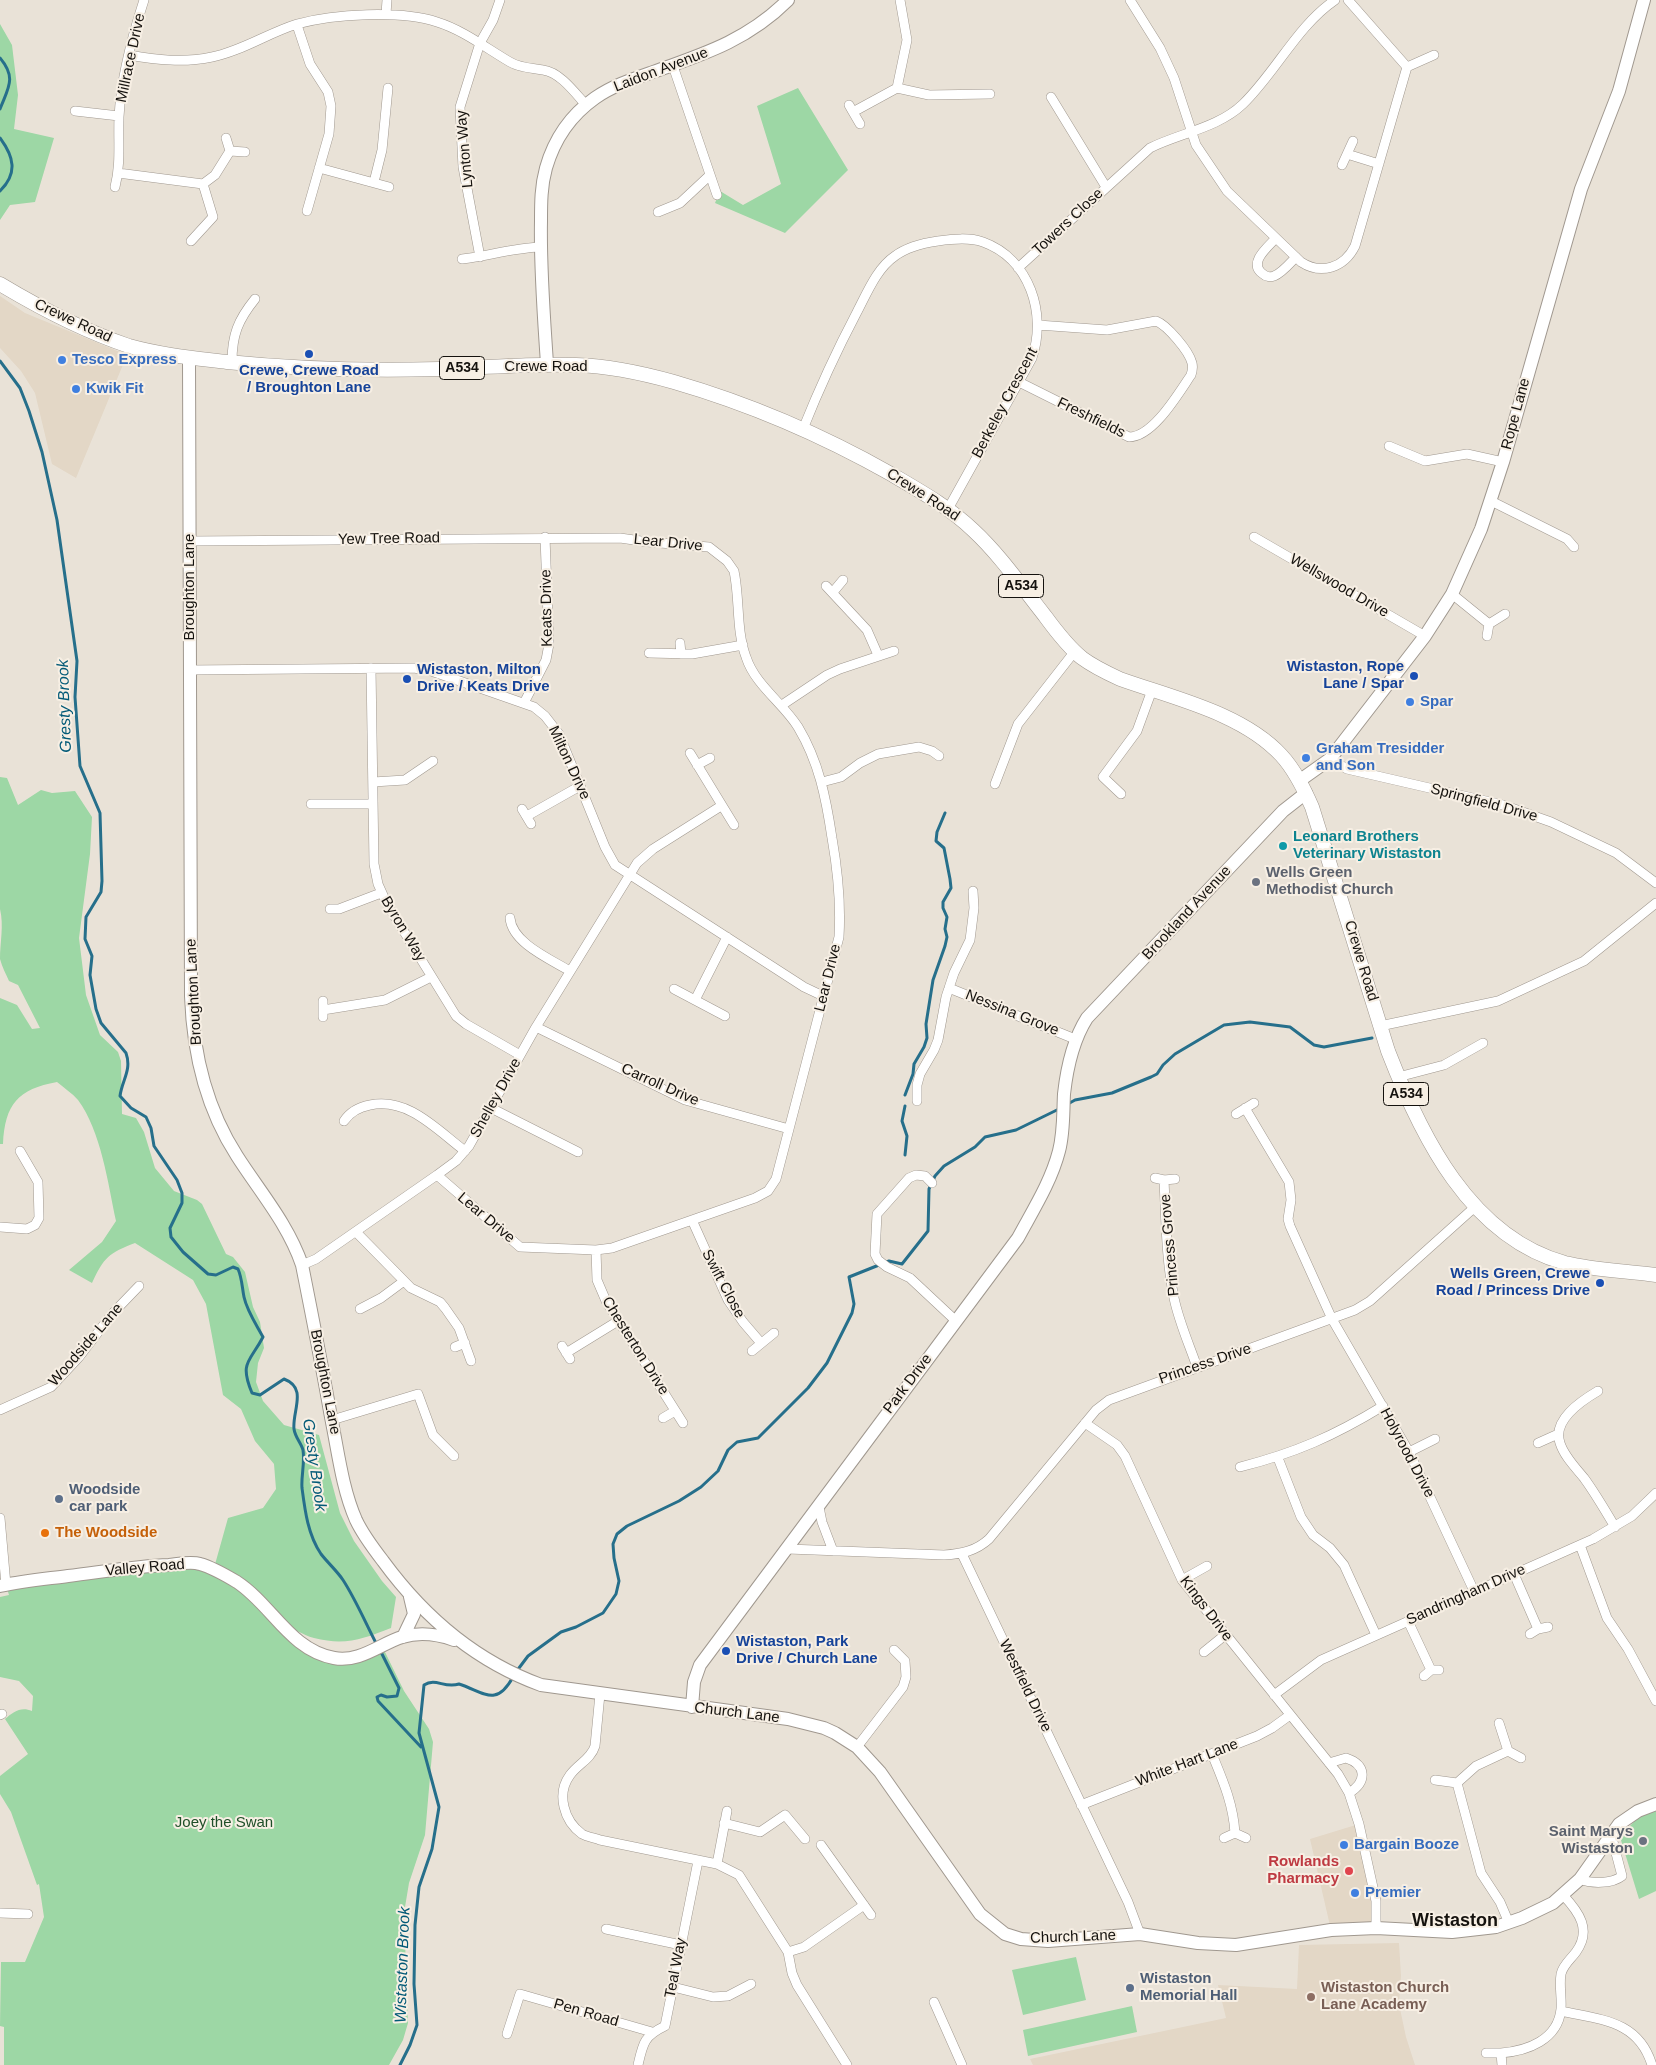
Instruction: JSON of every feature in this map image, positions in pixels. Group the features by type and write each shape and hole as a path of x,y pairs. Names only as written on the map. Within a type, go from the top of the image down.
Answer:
{"main road":[{"name":"Crewe Road","path":"0,284 37,306 98,334 141,349 189,358 347,370 436,369 547,364 601,367 673,382 730,401 803,429 882,469 948,509 988,544 1058,633 1075,651 1104,672 1242,724 1277,751 1303,787 1323,838 1380,1026 1398,1077 1437,1152 1463,1192 1498,1228 1515,1240 1547,1256 1584,1266 1656,1275"}],"street":[{"name":"Millrace Drive","path":"115,186 118,173 119,116 134,30 144,0"},
{"path":"386,14 387,0"},
{"name":"Lynton Way","path":"480,257 463,166 460,107 480,43 493,20 500,0"},
{"path":"898,88 907,40 900,0"},
{"path":"1130,0 1160,48 1174,78 1190,132 1196,145 1227,191 1307,266 1320,269 1334,267 1349,256 1355,246 1407,66"},
{"path":"1106,186 1150,148 1168,139 1222,120 1243,104 1318,14 1335,0"},
{"path":"1348,0 1407,66"},
{"name":"Rope Lane","path":"1303,787 1330,759 1425,636 1452,594 1481,529 1503,462 1568,231 1581,189 1619,91 1644,0"},
{"name":"Laidon Avenue","path":"547,364 540,247 542,194 546,168 562,132 586,106 615,86 724,46 755,29 781,2"},
{"path":"129,55 159,60 214,57 297,25 342,16 386,14 435,21 458,31 512,63 532,70 543,70 558,76 586,106"},
{"path":"297,25 310,64 328,92 331,106 329,134 307,211"},
{"path":"1407,66 1434,55"},
{"path":"673,66 717,194"},
{"path":"374,182 382,150 388,88"},
{"path":"860,124 851,109 898,88 929,96 990,94"},
{"name":"Towers Close","path":"1018,268 1106,186 1051,97"},
{"name":"Millrace Drive","path":"75,111 119,116"},
{"path":"118,173 203,184 215,175 230,151 226,138"},
{"path":"1342,165 1353,141"},
{"path":"230,151 245,152"},
{"path":"1347,154 1379,164"},
{"path":"319,168 389,187"},
{"path":"658,212 680,202 710,175"},
{"path":"191,241 213,217 203,184"},
{"path":"1276,238 1259,257 1257,265 1260,272 1267,276 1276,276 1296,257"},
{"name":"Berkeley Crescent","path":"803,429 837,350 867,293 878,275 895,256 930,242 946,240 974,240 1001,252 1018,268 1034,298 1038,315 1034,352 948,509"},
{"path":"462,259 480,257 517,248 540,247"},
{"path":"232,362 232,344 238,322 255,299"},
{"name":"Freshfields","path":"1019,382 1129,437 1133,437 1143,434 1153,426 1190,375 1191,360 1172,332 1156,321 1147,321 1107,330 1038,325"},
{"name":"Broughton Lane","path":"189,358 191,996 199,1067 209,1102 226,1138 290,1235 302,1265 347,1492 356,1519 366,1537 409,1594 431,1618 461,1643"},
{"path":"1389,446 1424,461 1467,454 1503,462"},
{"path":"1491,501 1567,539 1574,547"},
{"name":"Wellswood Drive","path":"1254,536 1425,636"},
{"name":"Keats Drive","path":"524,703 546,660 550,644 546,537"},
{"name":"Yew Tree Road","path":"190,541 589,537"},
{"name":"Lear Drive","path":"437,1175 520,1246 596,1250 612,1248 755,1198 768,1191 776,1179 836,948 840,913 838,877 822,782 808,746 797,726 751,668 745,656 734,571 727,561 714,550 702,546 589,537"},
{"path":"843,580 829,589 867,630 878,655"},
{"path":"1452,594 1489,624"},
{"path":"1487,636 1489,624 1505,614"},
{"path":"680,643 681,654"},
{"path":"650,653 681,654 743,646"},
{"path":"782,705 827,675 878,655 894,651"},
{"path":"995,784 1018,724 1075,651"},
{"name":"Byron Way","path":"371,668 374,864 381,893 431,977 462,1022 520,1055"},
{"name":"Milton Drive","path":"190,670 424,669 534,707 556,729 609,855 616,865 804,988 824,996"},
{"path":"1121,794 1103,777 1136,731 1152,690"},
{"path":"822,782 842,777 860,763 878,754 919,746 936,750"},
{"path":"690,753 734,825"},
{"path":"697,765 710,758"},
{"name":"Springfield Drive","path":"1330,759 1347,769 1503,805 1551,822 1616,853 1656,883"},
{"path":"373,782 405,780 427,763"},
{"path":"527,816 580,786"},
{"name":"Brookland Avenue","path":"1075,1038 1087,1018 1283,811 1303,787"},
{"path":"311,804 373,804"},
{"name":"Shelley Drive","path":"302,1265 316,1259 356,1232 437,1175 465,1151 474,1140 536,1027 637,863 653,849 721,806"},
{"name":"Nessina Grove","path":"916,1101 920,1074 938,1040 943,1009 949,988 970,940 974,908 973,891"},
{"path":"330,909 339,909 381,893"},
{"path":"1380,1026 1498,1001 1584,961 1656,903"},
{"path":"510,918 512,930 524,942 570,971"},
{"path":"695,1000 727,937"},
{"path":"323,1009 386,1000 431,977"},
{"name":"Nessina Grove","path":"949,988 1075,1038"},
{"path":"674,989 725,1016"},
{"name":"Carroll Drive","path":"536,1027 685,1100 789,1129"},
{"name":"Park Drive","path":"692,1707 694,1682 700,1665 819,1507 853,1457 1018,1238 1041,1194 1059,1151 1063,1132 1064,1094 1075,1038"},
{"path":"1398,1077 1444,1065 1483,1043"},
{"path":"1236,1114 1254,1103"},
{"path":"346,1115 364,1106 373,1104 399,1105 410,1110 465,1151"},
{"path":"491,1108 578,1152"},
{"name":"Holyrood Drive","path":"1245,1108 1289,1182 1291,1200 1288,1219 1290,1226 1332,1319 1409,1452 1474,1591"},
{"path":"0,1227 27,1230 35,1225 39,1218 38,1182 20,1151"},
{"path":"932,1183 925,1176 916,1175 909,1178 877,1214 875,1254 878,1260 887,1267 910,1278 956,1321"},
{"name":"Princess Grove","path":"1175,1179 1160,1179 1167,1242 1177,1309 1197,1367"},
{"name":"Princess Drive","path":"962,1554 976,1548 989,1538 1102,1404 1116,1396 1355,1310 1370,1301 1476,1206"},
{"name":"Swift Close","path":"692,1220 728,1300 742,1322 761,1342"},
{"path":"356,1232 411,1288 440,1302 454,1320 471,1361"},
{"name":"Chesterton Drive","path":"596,1250 597,1280 606,1301 683,1423"},
{"path":"360,1309 404,1280"},
{"name":"Woodside Lane","path":"0,1410 51,1387 79,1357 112,1314 139,1286"},
{"path":"369,1292 373,1301"},
{"path":"566,1353 618,1321"},
{"path":"752,1351 774,1333"},
{"path":"455,1346 465,1343"},
{"path":"1598,1391 1576,1406 1559,1427 1558,1434 1565,1453 1590,1486 1615,1527"},
{"path":"332,1420 418,1394 433,1435 454,1456"},
{"path":"1240,1467 1278,1458 1326,1439 1383,1406"},
{"name":"Chesterton Drive","path":"663,1418 676,1411"},
{"name":"Kings Drive","path":"1086,1423 1117,1445 1125,1456 1182,1580 1225,1636 1329,1763 1349,1793 1359,1824 1376,1901 1376,1928"},
{"path":"1538,1443 1558,1434"},
{"path":"1409,1452 1434,1439"},
{"path":"1278,1458 1301,1517 1313,1535 1330,1548 1344,1565 1376,1635"},
{"name":"Sandringham Drive","path":"1274,1696 1312,1665 1580,1545 1615,1527 1632,1516 1656,1493"},
{"path":"819,1507 822,1522 833,1550"},
{"path":"0,1518 3,1585"},
{"path":"1580,1545 1607,1618 1628,1649 1656,1701"},
{"path":"788,1549 944,1555 962,1554"},
{"name":"Westfield Drive","path":"962,1554 1132,1910 1140,1934"},
{"name":"Valley Road","path":"3,1585 141,1566 199,1563 237,1582 266,1607 287,1632 315,1652 335,1659 350,1658 372,1651 403,1637 434,1634 461,1643"},
{"path":"1182,1580 1207,1566"},
{"path":"1514,1574 1543,1628 1530,1634"},
{"path":"403,1637 414,1614 409,1594"},
{"path":"1408,1621 1431,1672"},
{"path":"1204,1652 1225,1636"},
{"name":"Church Lane","path":"461,1643 520,1678 541,1685 809,1724 835,1732 857,1747 880,1772 971,1904 996,1928 1005,1934 1021,1939 1048,1941 1140,1934 1218,1945 1236,1945 1331,1930 1376,1928 1472,1931 1509,1923 1540,1911 1563,1895 1580,1879 1611,1834 1628,1818 1656,1804"},
{"path":"857,1747 903,1687 906,1676 905,1661 894,1650"},
{"path":"600,1694 593,1752 570,1774 563,1794 564,1807 573,1826 584,1835 600,1840 717,1864 739,1875 788,1952 792,1973 798,1985 847,2065"},
{"name":"White Hart Lane","path":"1082,1805 1265,1733 1290,1716"},
{"path":"1499,1723 1508,1751 1521,1758"},
{"path":"1434,1780 1457,1783 1476,1766 1508,1751"},
{"path":"1212,1754 1232,1805 1235,1833"},
{"path":"1329,1763 1346,1758 1352,1760 1361,1769 1363,1775 1360,1785 1349,1793"},
{"path":"1457,1783 1481,1873 1500,1902 1509,1923"},
{"path":"717,1864 726,1811"},
{"path":"724,1823 760,1832 785,1814 805,1839"},
{"path":"1224,1838 1235,1833 1246,1838"},
{"path":"1580,1879 1595,1883 1617,1879 1622,1876 1611,1834"},
{"path":"822,1845 871,1915"},
{"name":"Teal Way","path":"638,2065 643,2043 652,2032 665,2026 698,1861"},
{"path":"1486,2053 1527,2049 1543,2040 1553,2029 1561,2011 1562,1971 1579,1946 1584,1934 1584,1926 1579,1914 1563,1895"},
{"path":"788,1952 804,1948 864,1905"},
{"path":"0,1912 28,1914"},
{"path":"606,1929 681,1946"},
{"path":"673,1987 713,1996 728,1996 751,1984"},
{"name":"Pen Road","path":"507,2034 520,1994 652,2032"},
{"path":"934,2002 962,2065"},
{"path":"1561,2011 1613,2022 1623,2027 1640,2041 1653,2061"},
{"path":"1501,2053 1502,2065"}],"shaded area":[{"path":"0,296 25,313 127,355 76,478 52,464 35,393 21,371 0,348"},
{"path":"1359,1824 1376,1928 1331,1930 1310,1839"},
{"name":"Wistaston Church Lane Academy","path":"1399,1943 1401,1976 1399,2004 1406,2037 1415,2065 1033,2065 1030,2059 1226,2018 1218,1985 1297,1989 1299,1945"}],"green space":[{"path":"0,24 12,45 18,95 14,129 54,138 35,202 10,205 0,220"},
{"path":"798,88 848,170 785,233 715,203 720,191 743,205 781,184 757,106"},
{"name":"Joey the Swan","path":"0,777 7,778 18,805 41,790 52,793 75,791 92,817 90,854 79,938 86,995 100,1035 118,1052 121,1061 122,1114 136,1118 144,1132 155,1168 174,1191 197,1200 202,1204 226,1254 233,1257 245,1272 253,1307 260,1322 264,1348 258,1363 256,1382 263,1401 284,1425 319,1435 340,1513 354,1541 382,1581 396,1597 391,1628 363,1638 345,1641 325,1640 310,1637 290,1627 281,1625 335,1659 384,1650 404,1691 429,1729 433,1742 425,1835 409,1883 404,1913 408,2023 403,2040 389,2065 4,2065 4,2027 0,2026 1,1962 25,1962 44,1917 39,1884 37,1885 11,1812 0,1794 0,1776 28,1754 5,1719 21,1709 32,1711 33,1696 19,1681 0,1677 0,1597 9,1595 6,1585 141,1566 214,1568 228,1518 263,1508 276,1489 274,1464 255,1441 241,1409 223,1395 206,1304 193,1280 135,1243 108,1257 100,1267 92,1283 69,1270 102,1242 116,1221 107,1174 98,1142 93,1127 78,1100 57,1082 32,1089 23,1094 11,1109 4,1130 3,1144 0,1144 0,998 17,1005 32,1029 40,1028 18,985 9,981 0,959 2,928 0,909"},
{"path":"1656,1809 1656,1891 1639,1899 1620,1837 1640,1815"},
{"path":"1076,1957 1086,2000 1023,2015 1012,1970"},
{"path":"1132,2006 1137,2032 1028,2056 1023,2030"}],"waterway":[{"name":"Wistaston Brook","path":"0,58 10,77 8,89 0,109"},
{"name":"Wistaston Brook","path":"0,138 11,158 12,165 10,178 0,191"},
{"name":"Gresty Brook","path":"0,361 20,388 29,411 42,452 57,520 77,661 75,697 80,766 100,813 101,892 86,917 85,939 92,956 90,975 96,1009 101,1023 126,1053 128,1059 120,1096 131,1108 146,1117 151,1128 154,1146 177,1180 182,1193 182,1203 170,1228 171,1237 183,1252 208,1274 216,1275 233,1267 238,1269 247,1307 263,1337 246,1368 246,1375 252,1393 260,1395 284,1379 295,1388 297,1401 294,1429 303,1450 302,1488 310,1531 321,1554 348,1588 377,1645"},
{"path":"905,1095 913,1074 914,1064 927,1038 926,1024 933,980 947,937 945,929 947,917 943,908 943,902 951,888 950,879 944,848 936,841 937,832 945,813"},
{"path":"1066,1105 1075,1100 1112,1093 1157,1074 1163,1065 1175,1054 1224,1025 1250,1022 1290,1027 1314,1045 1324,1047 1372,1038"},
{"path":"905,1106 902,1121 907,1136 905,1155"},
{"path":"516,1672 528,1656 561,1632 576,1627 603,1613 616,1594 619,1581 613,1544 617,1534 627,1526 679,1501 701,1487 718,1471 728,1450 737,1442 758,1438 808,1388 827,1363 852,1313 854,1304 849,1277 889,1261 902,1264 928,1231 929,1189 935,1176 944,1166 975,1147 985,1137 1016,1130 1061,1108"},
{"name":"Gresty Brook","path":"380,1650 399,1688 397,1696 387,1697 381,1695 377,1697 378,1701 421,1747"},
{"name":"Wistaston Brook","path":"400,2065 417,2025 414,1984 415,1925 419,1887 432,1849 439,1807 419,1733 424,1685 432,1682 449,1685 459,1684 489,1695 495,1695 507,1687 513,1677"}],"place":[{"name":"Crewe, Crewe Road / Broughton Lane","path":"309,354"},
{"name":"Tesco Express","path":"62,360"},
{"name":"Kwik Fit","path":"76,389"},
{"name":"Wistaston, Rope Lane / Spar","path":"1414,676"},
{"name":"Wistaston, Milton Drive / Keats Drive","path":"407,679"},
{"name":"Spar","path":"1410,702"},
{"name":"Graham Tresidder and Son","path":"1306,758"},
{"name":"Leonard Brothers Veterinary Wistaston","path":"1283,846"},
{"name":"Wells Green Methodist Church","path":"1256,882"},
{"name":"Wells Green, Crewe Road / Princess Drive","path":"1600,1283"},
{"name":"Woodside car park","path":"59,1499"},
{"name":"The Woodside","path":"45,1533"},
{"name":"Wistaston, Park Drive / Church Lane","path":"726,1651"},
{"name":"Saint Marys Wistaston","path":"1643,1841"},
{"name":"Bargain Booze","path":"1344,1845"},
{"name":"Rowlands Pharmacy","path":"1349,1871"},
{"name":"Premier","path":"1355,1893"},
{"name":"Wistaston Memorial Hall","path":"1130,1988"},
{"name":"Wistaston Church Lane Academy","path":"1311,1997"}],"district":[{"name":"Wistaston","path":"1455,1921"}]}
